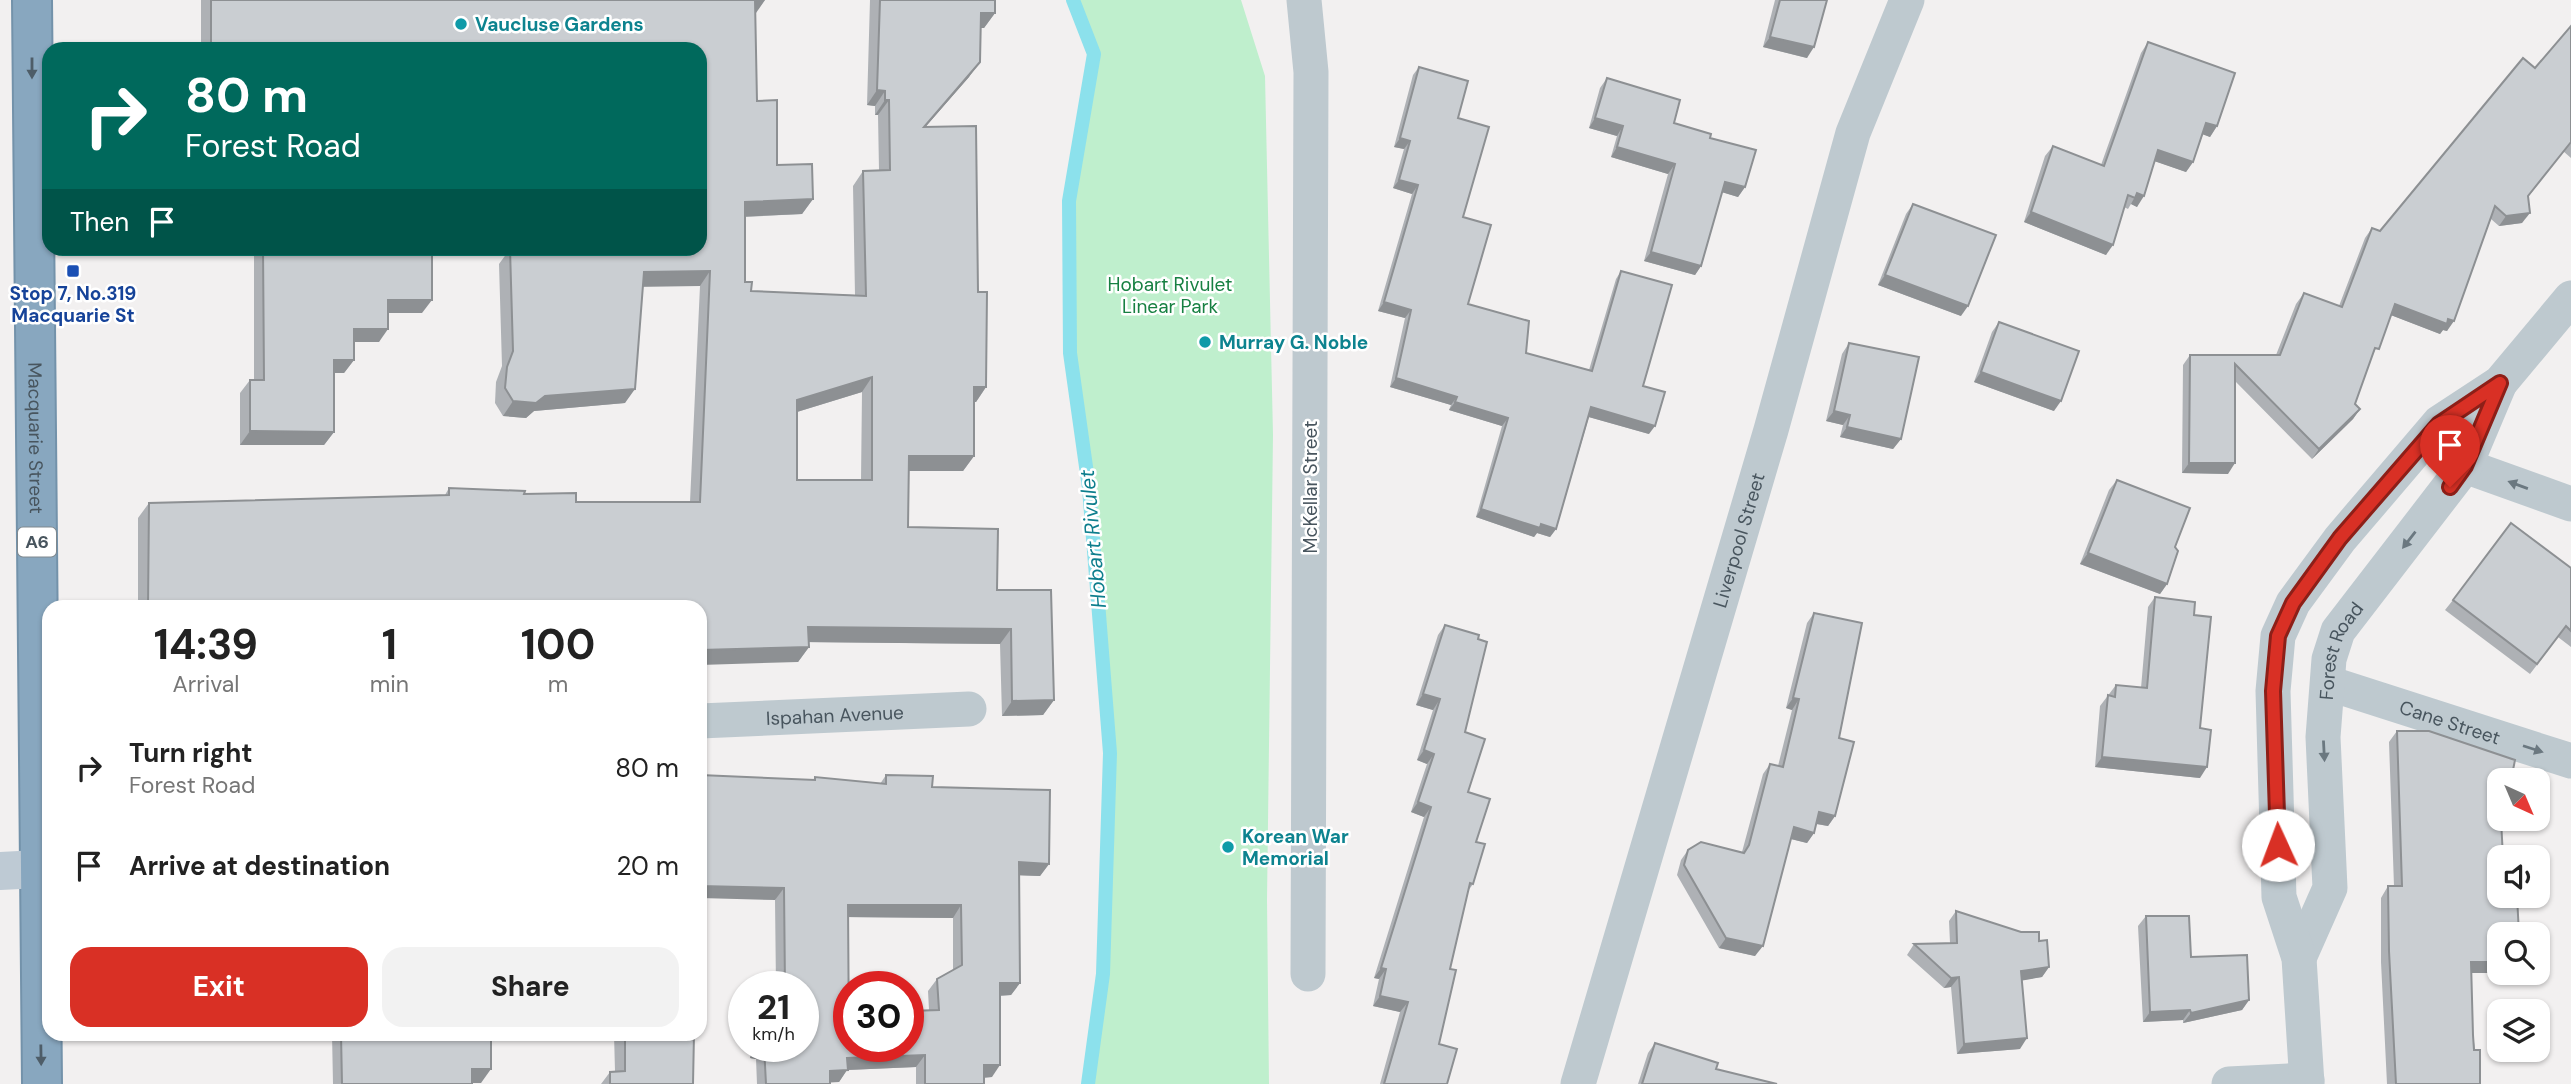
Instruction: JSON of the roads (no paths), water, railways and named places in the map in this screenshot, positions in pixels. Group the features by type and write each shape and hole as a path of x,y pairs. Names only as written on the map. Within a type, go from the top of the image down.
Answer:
{"highway":[{"name":"Macquarie Street","path":"33,0 42,632"},
{"name":"Macquarie Street","path":"42,805 38,869 42,1084"}],"street":[{"name":"McKellar Street","path":"1304,0 1311,72 1308,974"},
{"name":"Liverpool Street","path":"1578,1084 1771,430 1853,133 1907,0"},
{"name":"Forest Road","path":"2307,1082 2299,958 2280,897 2273,691 2278,636 2293,603 2340,538 2439,424 2500,383 2571,298"},
{"name":"Forest Road","path":"2299,958 2330,888 2323,737 2329,659 2338,631 2465,466 2500,383"},
{"path":"2465,466 2571,504"},
{"name":"Cane Street","path":"2328,683 2571,761"},
{"name":"Ispahan Avenue","path":"707,721 969,709"},
{"path":"0,871 38,869"},
{"path":"2229,1084 2307,1082"}],"waterway":[{"name":"Hobart Rivulet","path":"1073,0 1094,54 1069,201 1070,353 1089,488 1110,753 1103,974 1088,1084"}],"place":[{"name":"Vaucluse Gardens","path":"461,24"},
{"name":"Stop 7, No.319 Macquarie St","path":"73,271"},
{"name":"Murray G. Noble","path":"1205,342"},
{"name":"Korean War Memorial","path":"1228,847"}],"park label":[{"name":"Hobart Rivulet Linear Park","path":"1170,295"}]}
